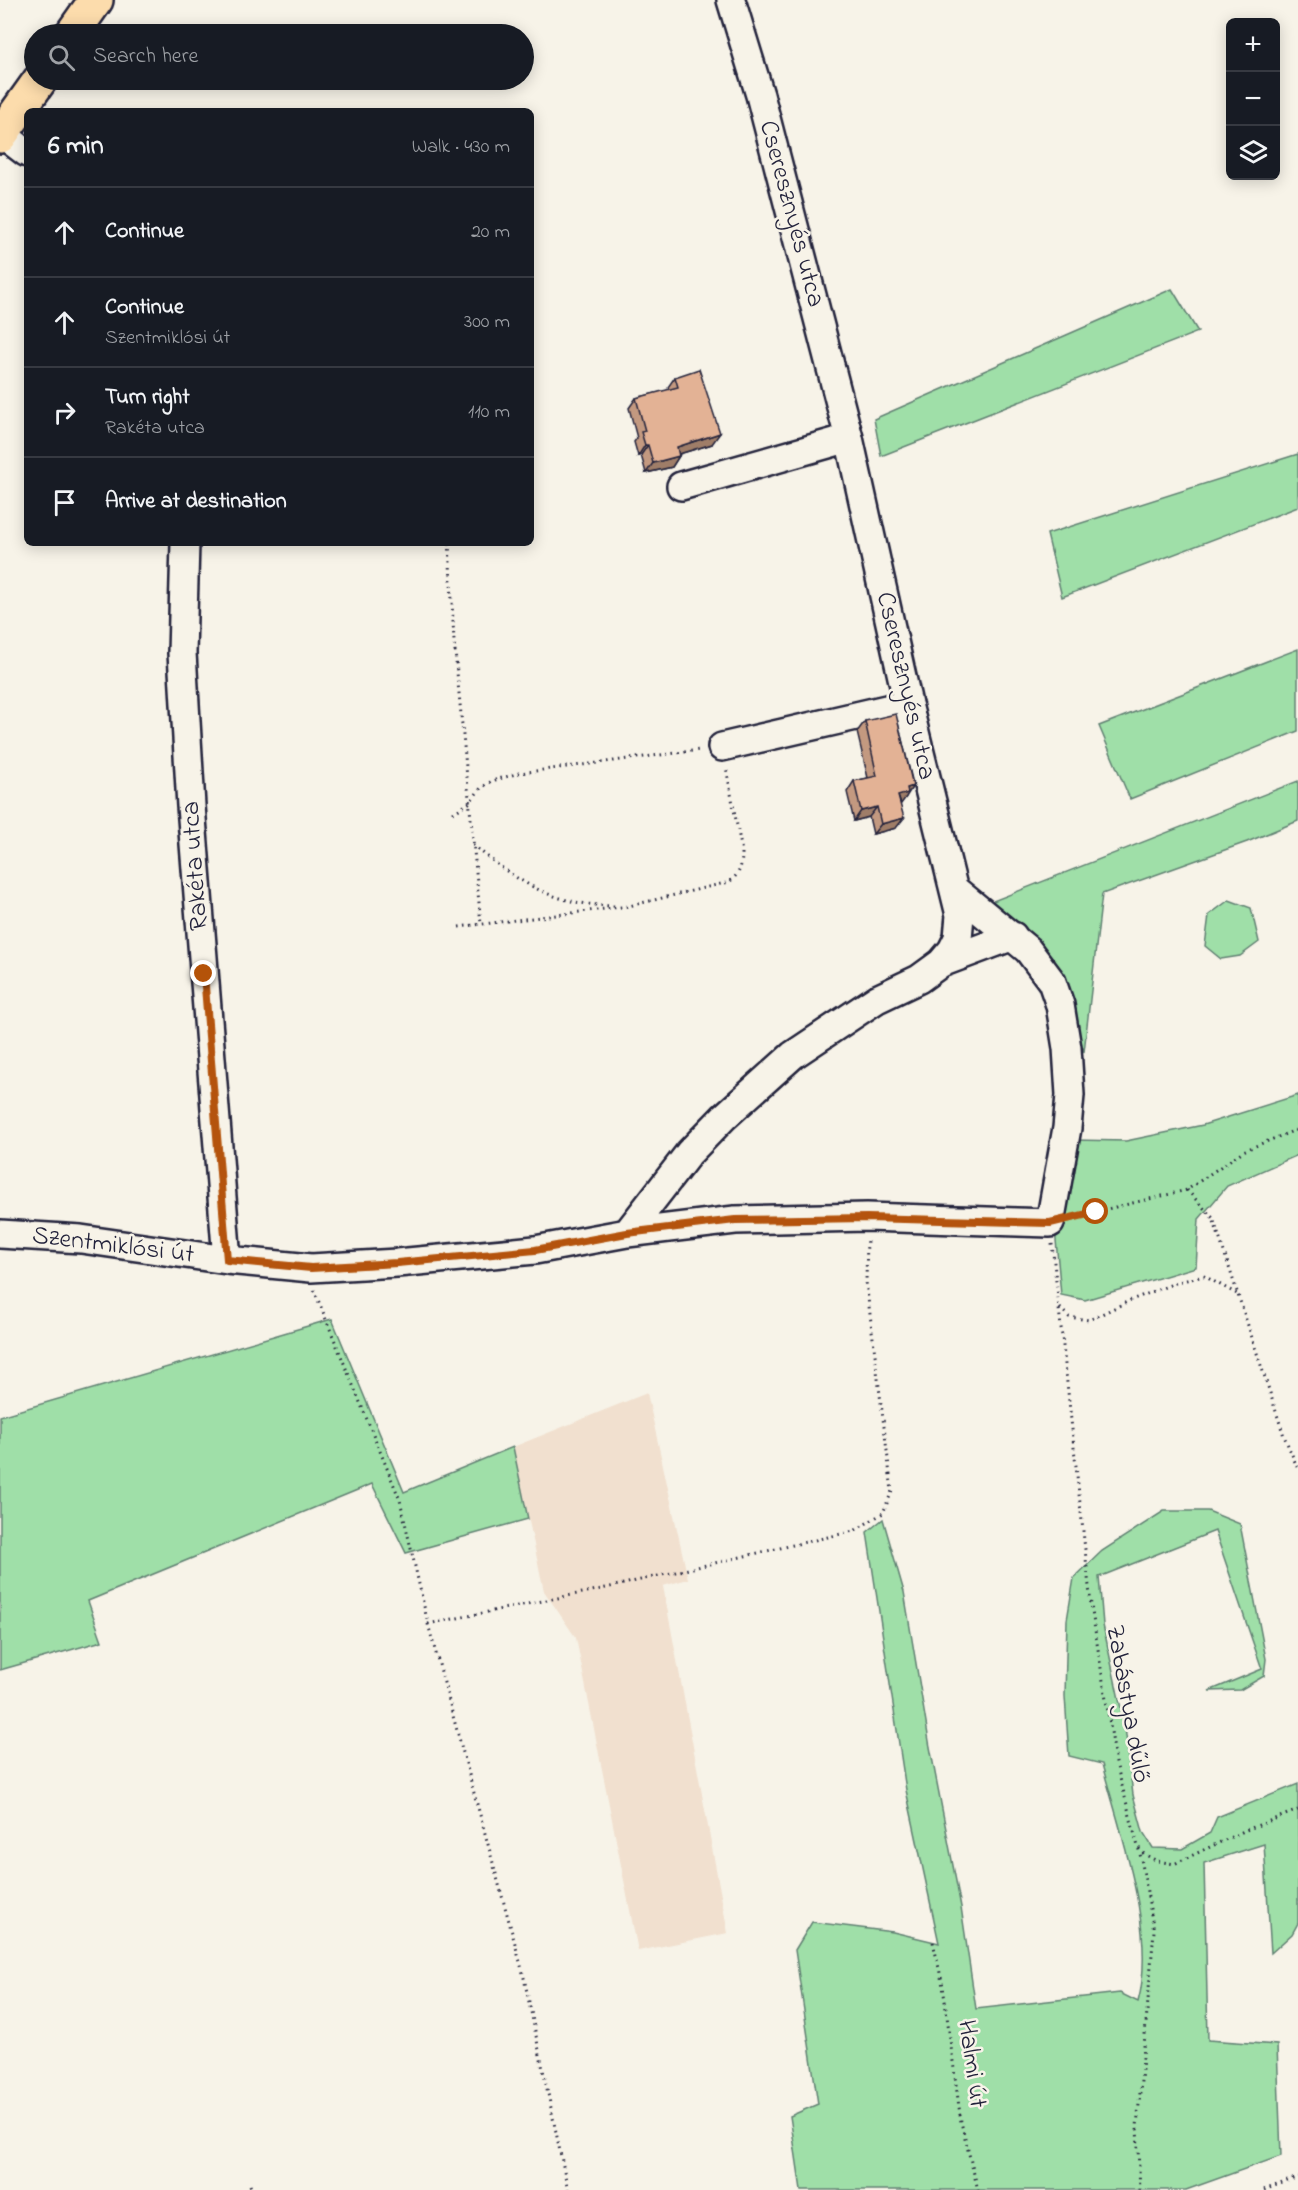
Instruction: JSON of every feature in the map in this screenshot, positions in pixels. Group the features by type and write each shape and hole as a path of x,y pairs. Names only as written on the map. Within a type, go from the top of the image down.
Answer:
{"main road":[{"path":"79,24 96,0"},
{"path":"26,108 35,90"},
{"path":"10,141 24,113"}],"street":[{"name":"Cseresznyés utca","path":"627,1233 689,1153 724,1116 793,1055 877,999 919,979 941,963 958,938 960,915 908,704 849,438 760,95 731,0"},
{"path":"681,486 849,438"},
{"name":"Rakéta utca","path":"185,546 182,653 190,806 227,1260"},
{"path":"722,747 908,704"},
{"path":"954,889 1028,950 1052,982 1060,1005 1067,1048 1070,1095 1067,1128 1050,1223"},
{"path":"941,963 1013,936"},
{"name":"Szentmiklósi út","path":"0,1234 81,1239 227,1260 311,1268 397,1263 535,1250 627,1233 735,1220 867,1218 1050,1223"}],"path":[{"path":"449,546 454,641 481,924"},
{"path":"453,813 469,803 481,788 519,773 722,747 742,852 740,871 729,882 629,906 459,927"},
{"path":"473,845 524,883 557,898 596,905 629,906"},
{"path":"1050,1223 1187,1190 1243,1152 1298,1129"},
{"path":"1187,1190 1213,1218 1284,1436 1298,1469"},
{"path":"428,1624 597,1590 854,1531 883,1513 892,1491 866,1282 867,1218"},
{"name":"Zabástya dűlő","path":"1050,1223 1091,1605 1116,1763 1138,1846 1154,1931 1137,2127 1140,2190"},
{"path":"311,1268 312,1283 400,1500 428,1624 523,1973 568,2190"},
{"path":"1059,1306 1069,1317 1089,1320 1131,1300 1178,1282 1204,1276 1238,1294"},
{"path":"1138,1846 1144,1854 1157,1861 1174,1864 1246,1830 1298,1810"},
{"name":"Halmi út","path":"933,1942 943,1986 961,2122 978,2190"},
{"path":"1264,2190 1298,2177"},
{"path":"250,2185 252,2190"}],"shaded area":[{"path":"647,1393 688,1579 663,1586 728,1933 638,1951 576,1638 544,1591 513,1447"}],"green space":[{"path":"1172,289 1198,332 881,456 874,419"},
{"path":"1298,454 1298,507 1062,597 1047,534"},
{"path":"1298,649 1298,731 1130,799 1099,726"},
{"path":"1298,781 1298,821 1247,842 1102,894 1084,1052 1065,984 988,903"},
{"path":"1229,900 1251,908 1259,942 1240,956 1221,959 1205,946 1209,915"},
{"path":"1298,1095 1298,1155 1227,1186 1199,1219 1196,1267 1085,1300 1061,1295 1055,1229 1074,1140 1126,1141 1203,1125"},
{"path":"332,1319 404,1492 513,1447 528,1519 406,1553 372,1484 88,1601 102,1641 0,1670 0,1416"},
{"path":"1164,1511 1208,1511 1240,1524 1266,1659 1264,1676 1240,1690 1209,1691 1262,1669 1215,1531 1099,1577 1103,1625 1125,1727 1133,1795 1143,1832 1153,1848 1182,1849 1210,1833 1217,1817 1298,1784 1298,1923 1292,1934 1271,1953 1264,1844 1204,1863 1208,2040 1277,2045 1281,2156 1186,2190 801,2190 790,2116 818,2104 795,1950 812,1922 893,1932 939,1943 906,1790 867,1532 883,1519 904,1592 930,1747 961,1907 976,2009 1120,1993 1138,2002 1143,1975 1140,1914 1118,1820 1102,1764 1069,1756 1065,1696 1067,1620 1074,1578 1102,1551"}],"building":[{"path":"699,369 720,433 677,447 679,456 653,463 648,445 645,445 641,432 645,431 636,398 678,387 675,377"},
{"path":"896,714 913,786 907,788 908,793 898,796 904,818 881,824 877,807 861,811 854,781 877,776 865,721"}],"route":[{"path":"204,974 227,1260 311,1268 397,1263 535,1250 627,1233 735,1220 867,1218 1050,1223 1096,1212"}]}
